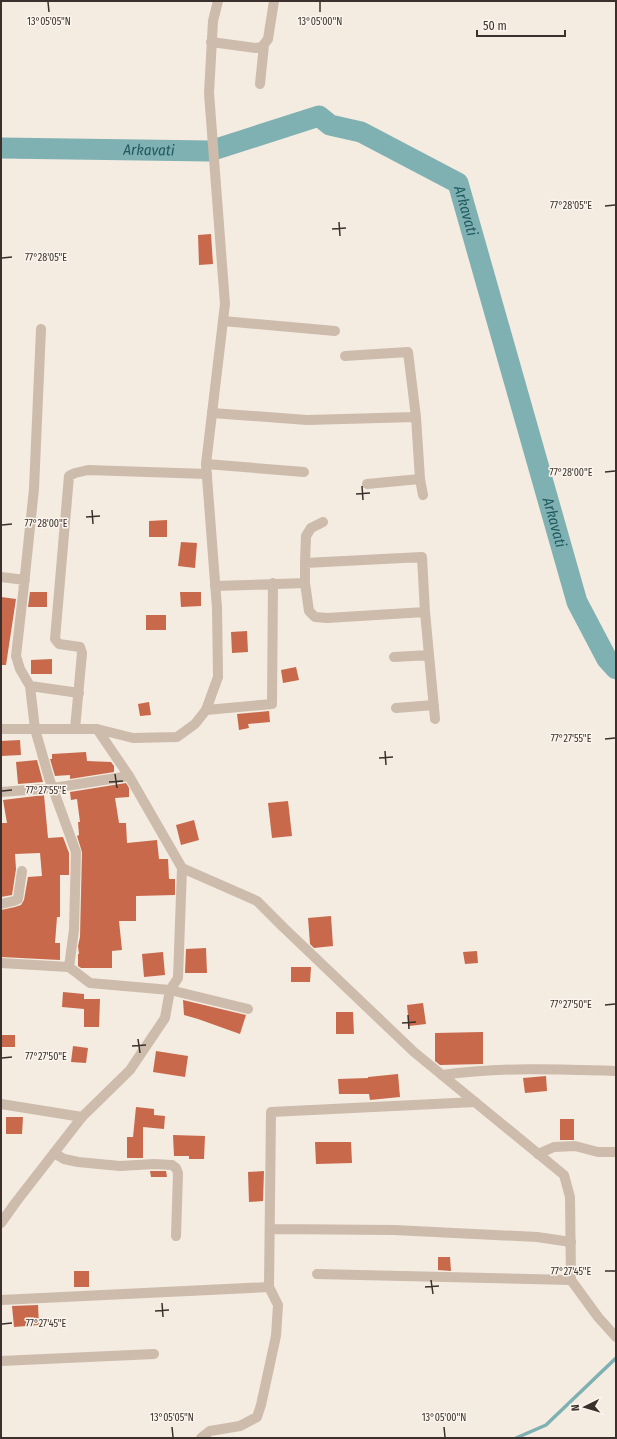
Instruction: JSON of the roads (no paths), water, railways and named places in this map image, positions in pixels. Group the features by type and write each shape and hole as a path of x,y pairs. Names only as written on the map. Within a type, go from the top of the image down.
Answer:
{"street":[{"path":"1,729 97,729 134,738 177,737 195,724 206,710 218,677 215,586 207,469 225,304 209,93 213,21 218,1"},
{"path":"212,42 262,48 268,39 274,1"},
{"path":"260,84 264,45"},
{"path":"223,321 335,331"},
{"path":"41,329 34,489 16,656 20,669 30,686 35,729 53,788 76,852 74,930 69,967"},
{"path":"345,356 408,352 416,417 420,478 423,495"},
{"path":"212,413 307,420 416,417"},
{"path":"75,729 82,653 80,647 59,644 55,639 69,476 74,473 88,470 207,469 304,472"},
{"path":"367,484 420,478"},
{"path":"322,522 311,528 306,536 305,583 308,611 315,617 327,618 424,612"},
{"path":"305,563 422,557 424,612 435,719"},
{"path":"1,578 25,580"},
{"path":"206,710 272,704 273,583"},
{"path":"215,586 305,583"},
{"path":"394,657 429,655"},
{"path":"30,686 79,693"},
{"path":"396,708 434,705"},
{"path":"1,1224 16,1202 82,1118 130,1070 165,1018 170,990 178,978 182,868 129,776 97,729"},
{"path":"1,792 53,788 129,776"},
{"path":"182,868 257,901 414,1052 564,1175 570,1197 571,1280 598,1317 616,1337"},
{"path":"1,904 14,902 18,899 22,871"},
{"path":"1,963 69,967 90,983 170,990 248,1009"},
{"path":"442,1075 474,1071 522,1069 616,1071"},
{"path":"201,1438 210,1431 240,1426 257,1417 276,1336 278,1305 269,1287 271,1112 475,1102"},
{"path":"1,1104 82,1118"},
{"path":"538,1154 554,1147 575,1146 598,1152 616,1152"},
{"path":"54,1153 64,1159 78,1162 120,1166 154,1164 172,1165 176,1168 178,1173 176,1236"},
{"path":"270,1229 394,1230 537,1237 571,1242"},
{"path":"317,1274 571,1280"},
{"path":"1,1300 269,1287"},
{"path":"1,1361 154,1354"}],"waterway":[{"name":"Arkavati","path":"1,148 210,151 319,116 330,125 361,132 458,183 577,602 607,659 616,669"},
{"path":"516,1438 546,1425 616,1358"}]}
